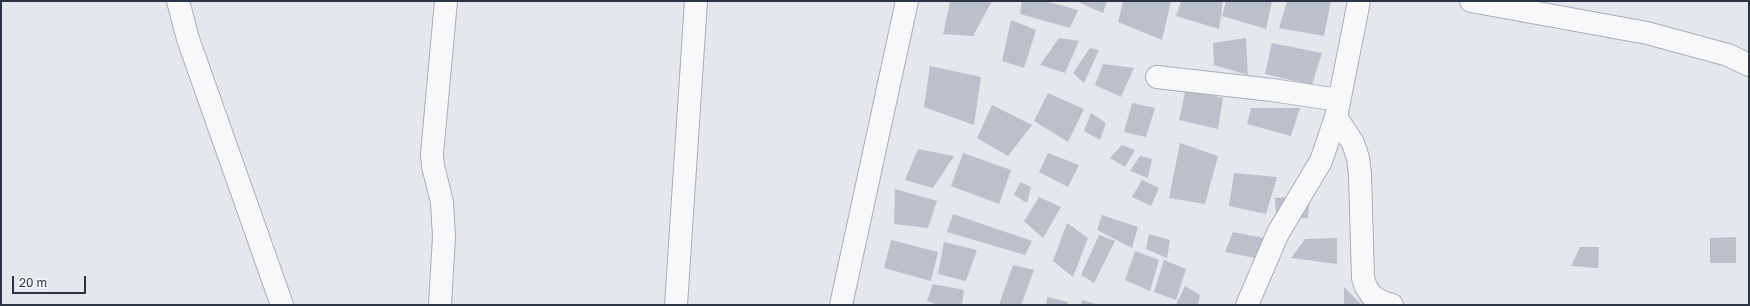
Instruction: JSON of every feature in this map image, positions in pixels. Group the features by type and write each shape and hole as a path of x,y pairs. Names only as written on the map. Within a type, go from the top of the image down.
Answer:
{"street":[{"path":"178,1 188,39 282,305"},
{"path":"440,305 444,237 442,202 433,166 432,154 446,1"},
{"path":"676,305 696,1"},
{"path":"842,305 908,1"},
{"path":"1247,305 1278,233 1321,161 1338,108 1359,1"},
{"path":"1471,1 1647,33 1728,55 1749,65"},
{"path":"1157,77 1272,90 1338,108"},
{"path":"1338,108 1358,158 1360,174 1363,278 1366,287 1372,296 1392,305"}],"building":[{"path":"950,1 992,1 973,36 943,34"},
{"path":"1022,1 1045,1 1078,10 1070,28 1020,14"},
{"path":"1081,1 1107,1 1103,13 1080,3"},
{"path":"1123,1 1171,1 1162,40 1118,22"},
{"path":"1181,1 1223,1 1219,29 1176,16"},
{"path":"1226,1 1272,1 1266,29 1222,16"},
{"path":"1287,1 1331,1 1324,36 1279,28"},
{"path":"1011,20 1036,30 1024,68 1002,61"},
{"path":"1059,38 1079,41 1065,73 1040,65"},
{"path":"1246,38 1248,75 1214,65 1213,43"},
{"path":"1272,43 1322,53 1312,85 1265,74"},
{"path":"1090,48 1099,50 1084,83 1073,73"},
{"path":"1103,64 1134,68 1121,97 1095,85"},
{"path":"930,66 981,77 974,125 924,107"},
{"path":"1186,88 1223,98 1218,129 1179,120"},
{"path":"1048,93 1084,109 1068,142 1034,121"},
{"path":"1132,103 1155,108 1146,137 1124,132"},
{"path":"992,105 1032,125 1008,156 977,138"},
{"path":"1251,108 1300,108 1291,136 1247,124"},
{"path":"1091,113 1106,123 1100,140 1084,131"},
{"path":"1180,143 1218,156 1205,204 1169,198"},
{"path":"1122,145 1135,150 1125,167 1110,158"},
{"path":"918,149 954,156 933,188 905,180"},
{"path":"963,153 1011,170 999,204 951,186"},
{"path":"1048,153 1079,165 1068,187 1039,172"},
{"path":"1140,156 1152,159 1148,178 1130,171"},
{"path":"1234,173 1277,177 1266,214 1229,206"},
{"path":"1142,180 1159,188 1151,206 1132,197"},
{"path":"1020,182 1031,187 1027,203 1014,195"},
{"path":"895,189 937,201 928,228 894,224"},
{"path":"1310,195 1308,218 1276,219 1275,198"},
{"path":"1039,197 1061,207 1043,238 1024,221"},
{"path":"953,214 1032,241 1025,255 947,232"},
{"path":"1102,215 1138,227 1132,248 1097,230"},
{"path":"1067,223 1088,238 1073,277 1053,261"},
{"path":"1233,232 1264,238 1255,258 1225,252"},
{"path":"1149,234 1170,240 1167,258 1146,249"},
{"path":"1099,235 1115,241 1094,283 1081,275"},
{"path":"1736,237 1736,263 1710,263 1710,238"},
{"path":"1337,238 1337,264 1291,258 1305,239"},
{"path":"891,240 938,252 931,281 884,268"},
{"path":"944,242 977,250 966,281 938,274"},
{"path":"1580,247 1599,247 1598,268 1571,266"},
{"path":"1135,251 1159,260 1150,291 1125,280"},
{"path":"1164,260 1186,269 1176,300 1154,292"},
{"path":"1013,265 1034,270 1021,305 999,305"},
{"path":"933,284 964,290 962,305 938,305 927,301"},
{"path":"1185,286 1200,295 1198,305 1176,305"},
{"path":"1344,287 1362,305 1344,305"},
{"path":"1047,297 1068,302 1067,305 1046,305"},
{"path":"1082,300 1099,305 1081,305"}]}
